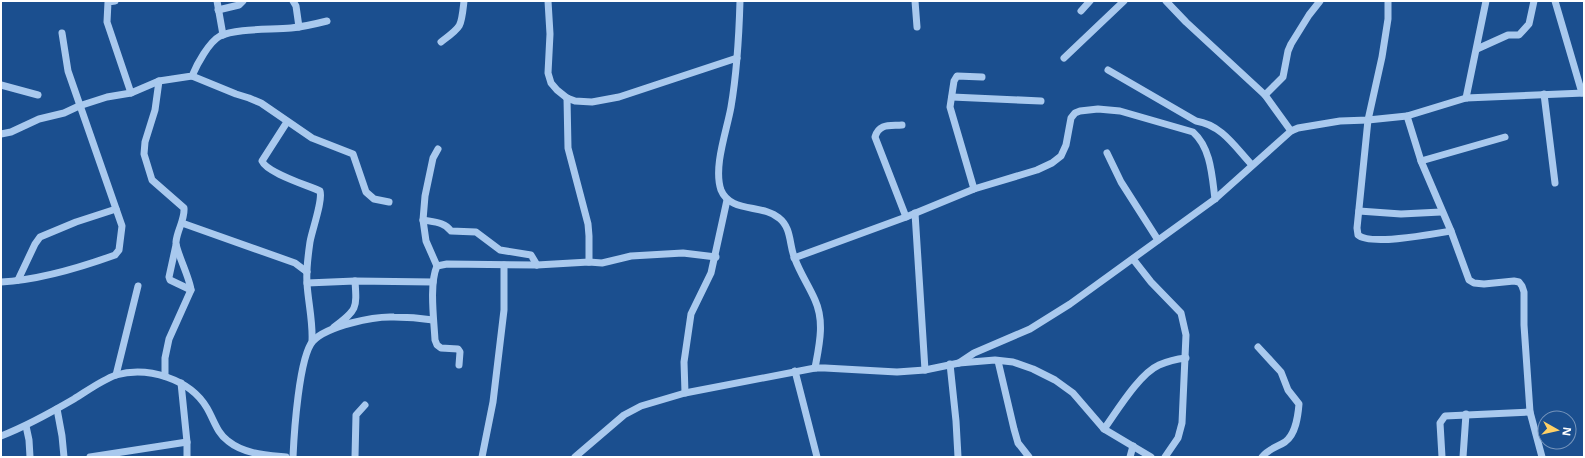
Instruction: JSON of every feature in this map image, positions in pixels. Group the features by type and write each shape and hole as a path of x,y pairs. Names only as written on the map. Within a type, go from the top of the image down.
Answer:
{"street":[{"path":"115,1 108,2 108,22 130,93"},
{"path":"217,1 223,35"},
{"path":"218,10 239,5 243,1"},
{"path":"293,1 296,6 298,27"},
{"path":"441,42 457,30 460,25 464,1"},
{"path":"548,1 550,34 548,73 554,87 567,98 575,101 592,102 619,97 737,58"},
{"path":"740,1 737,58 731,106 720,160 719,174 721,190 727,200 779,217 787,228 794,258 816,300 820,314 821,330 815,368"},
{"path":"915,1 917,27"},
{"path":"1081,11 1090,1"},
{"path":"1064,58 1124,1"},
{"path":"1166,1 1186,22 1265,95 1291,131"},
{"path":"1265,95 1283,77 1288,51 1291,44 1309,15 1320,1"},
{"path":"1388,1 1388,19 1382,57 1368,120 1358,235 1361,238 1370,240 1451,232"},
{"path":"1466,98 1486,1"},
{"path":"1477,50 1508,35 1519,35 1530,24 1534,1"},
{"path":"959,363 974,353 1030,329 1070,304 1216,198 1291,131 1298,128 1340,121 1407,116 1466,98 1583,93 1555,1"},
{"path":"192,76 196,65 213,42 223,35 244,31 298,27 327,21"},
{"path":"1,282 68,270 115,254 119,250 122,226 68,71 62,33"},
{"path":"1108,70 1196,121 1207,122 1220,129 1252,165"},
{"path":"1,134 11,132 39,119 64,113 79,106 106,97 130,93 159,81 192,76 261,103 312,138 353,154 366,192 374,199 389,202"},
{"path":"974,190 951,110 954,81 957,76 982,77"},
{"path":"159,81 155,110 145,142 144,154 152,180 184,208 184,214 169,277 170,280 191,290"},
{"path":"1,85 38,95"},
{"path":"1544,94 1555,183"},
{"path":"952,97 1041,101"},
{"path":"567,98 568,148 588,224 589,262"},
{"path":"794,258 906,217 915,212 974,190 1037,170 1052,163 1061,156 1066,145 1071,118 1075,113 1080,111 1120,111 1193,132 1199,137 1207,151 1216,198"},
{"path":"1407,116 1421,161 1470,280 1474,283 1484,284 1514,281 1519,282 1522,286 1524,292 1524,325 1530,412 1542,457"},
{"path":"287,122 262,161 280,175 320,191 321,201 311,234 307,283 312,320 312,341 307,351 297,403 293,457"},
{"path":"902,124 880,127 875,137 906,217"},
{"path":"1421,161 1505,137"},
{"path":"438,148 433,158 423,220 426,241 436,266 433,282 434,320 437,345 441,348 458,349 460,352 459,365"},
{"path":"1107,153 1121,182 1158,240"},
{"path":"684,393 684,362 691,314 711,273 716,257 727,200"},
{"path":"18,280 35,244 40,237 76,222 116,209"},
{"path":"1359,211 1401,214 1441,212"},
{"path":"915,212 925,370"},
{"path":"423,220 444,224 452,231 476,232 500,250 531,255 536,265"},
{"path":"182,223 295,263 307,272"},
{"path":"165,376 165,358 169,340 191,290 176,244"},
{"path":"436,266 447,264 536,265 589,262 602,263 631,256 683,252 716,257"},
{"path":"1133,259 1151,282 1181,313 1186,335 1186,358 1180,430 1178,438 1165,457"},
{"path":"482,457 493,402 504,310 504,265"},
{"path":"307,283 355,281 433,282"},
{"path":"312,341 350,314 355,307 355,281"},
{"path":"116,375 138,286"},
{"path":"332,328 392,316 434,320"},
{"path":"1258,347 1281,372 1288,390 1299,404 1294,429 1291,436 1286,441 1268,450 1262,457"},
{"path":"1104,429 1146,374 1157,365 1170,360 1186,358"},
{"path":"575,457 624,415 641,406 684,393 712,389 815,368 843,368 876,372 925,370 950,364 998,361 1013,362 1033,369 1055,380 1073,393 1104,429 1151,457"},
{"path":"998,361 1018,442 1029,457"},
{"path":"950,364 958,457"},
{"path":"795,371 817,457"},
{"path":"1,436 26,426 116,375 137,372 165,376 181,383 192,391 206,407 219,432 230,443 256,454 286,457"},
{"path":"181,383 187,442 187,457"},
{"path":"354,457 356,415 365,405"},
{"path":"57,409 64,457"},
{"path":"1442,457 1440,423 1442,418 1445,416 1530,412"},
{"path":"1464,457 1466,414"},
{"path":"26,426 30,457"},
{"path":"90,457 132,453 187,442"},
{"path":"1130,457 1132,446"}]}
